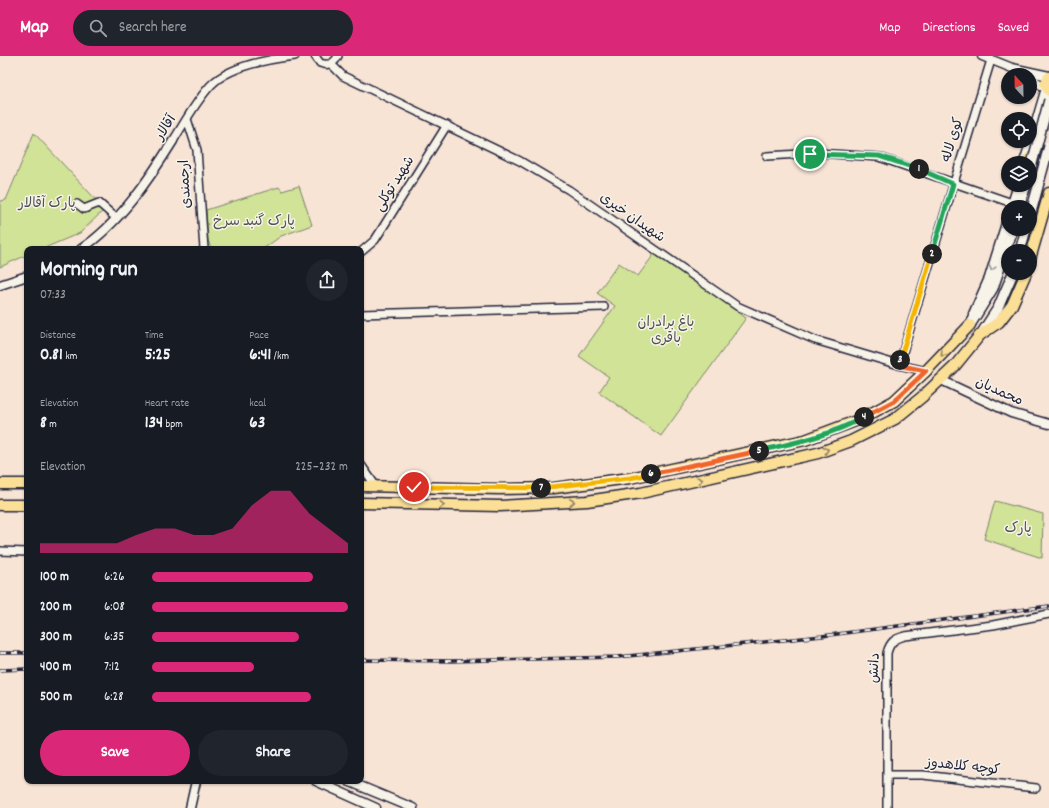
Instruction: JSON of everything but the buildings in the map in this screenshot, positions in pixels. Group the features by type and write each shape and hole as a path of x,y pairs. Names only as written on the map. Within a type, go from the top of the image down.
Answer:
{"main road":[{"path":"1048,89 1045,84 1049,76"},
{"path":"1032,156 1035,154 1049,100"},
{"path":"1034,200 1049,146"},
{"path":"1035,154 1045,154 1049,157"},
{"path":"1034,244 1049,193"},
{"path":"364,486 499,489 554,488 637,477 760,451 805,440 832,431 861,419 894,401 926,371 970,325 985,302 1002,265 1011,236"},
{"path":"364,503 507,506 587,501 641,493 811,455 851,441 895,419 941,380 954,367 980,335 998,308 1010,280"},
{"path":"980,335 999,322 1012,305 1023,280"},
{"path":"0,484 24,484"},
{"path":"0,505 24,505"}],"street":[{"name":"آقالار","path":"86,246 116,218 154,172 187,119 212,83 227,74 262,61 295,56"},
{"name":"شهیدان خیری","path":"315,56 320,63 331,64 343,76 520,161 565,187 737,306 815,340 898,365 926,371"},
{"path":"331,64 338,56"},
{"path":"982,56 1012,68"},
{"name":"کوی لاله","path":"898,365 991,60"},
{"path":"1037,73 1049,76"},
{"path":"1027,156 1048,89 1037,82"},
{"name":"ارجمندی","path":"187,119 197,150 204,246"},
{"name":"شهید توکلی","path":"364,249 375,240 447,125"},
{"path":"767,156 817,153 879,156 911,166 953,184 1001,201"},
{"path":"77,204 84,209 99,203 116,218"},
{"path":"970,325 989,278 1002,236"},
{"path":"0,285 24,277"},
{"path":"364,314 604,307"},
{"name":"محمدیان","path":"941,380 1011,413 1049,425"},
{"path":"364,469 373,482 372,487"},
{"path":"0,551 24,552"},
{"name":"دانش","path":"887,808 887,653 894,639 905,636 993,625 1049,614"},
{"name":"کوچه کلاهدوز","path":"888,774 923,775 1036,788"},
{"path":"190,808 195,784"},
{"path":"323,784 376,808"},
{"path":"355,784 413,808"}],"green space":[{"name":"پارک آقالار","path":"34,133 99,203 108,206 80,233 49,246 24,246 24,256 0,267 0,201 6,200"},
{"name":"پارک گنبد سرخ","path":"299,186 312,225 281,236 267,246 210,246 208,240 206,210 279,187 282,191"},
{"name":"باغ برادران باقری","path":"655,253 746,318 661,436 599,392 609,377 579,356 615,306 597,293 619,263 638,276"},
{"name":"پارک","path":"995,501 1043,514 1042,558 984,539"}],"railway":[{"path":"364,660 452,661 618,657 822,636 1049,606"},
{"path":"0,653 24,653"},
{"path":"0,670 24,669"}],"route":[{"path":"414,487 499,489 554,488 630,478 760,451 805,440 861,419 894,401 926,371 898,365 953,184 911,166 879,156 817,153 810,154"}]}
